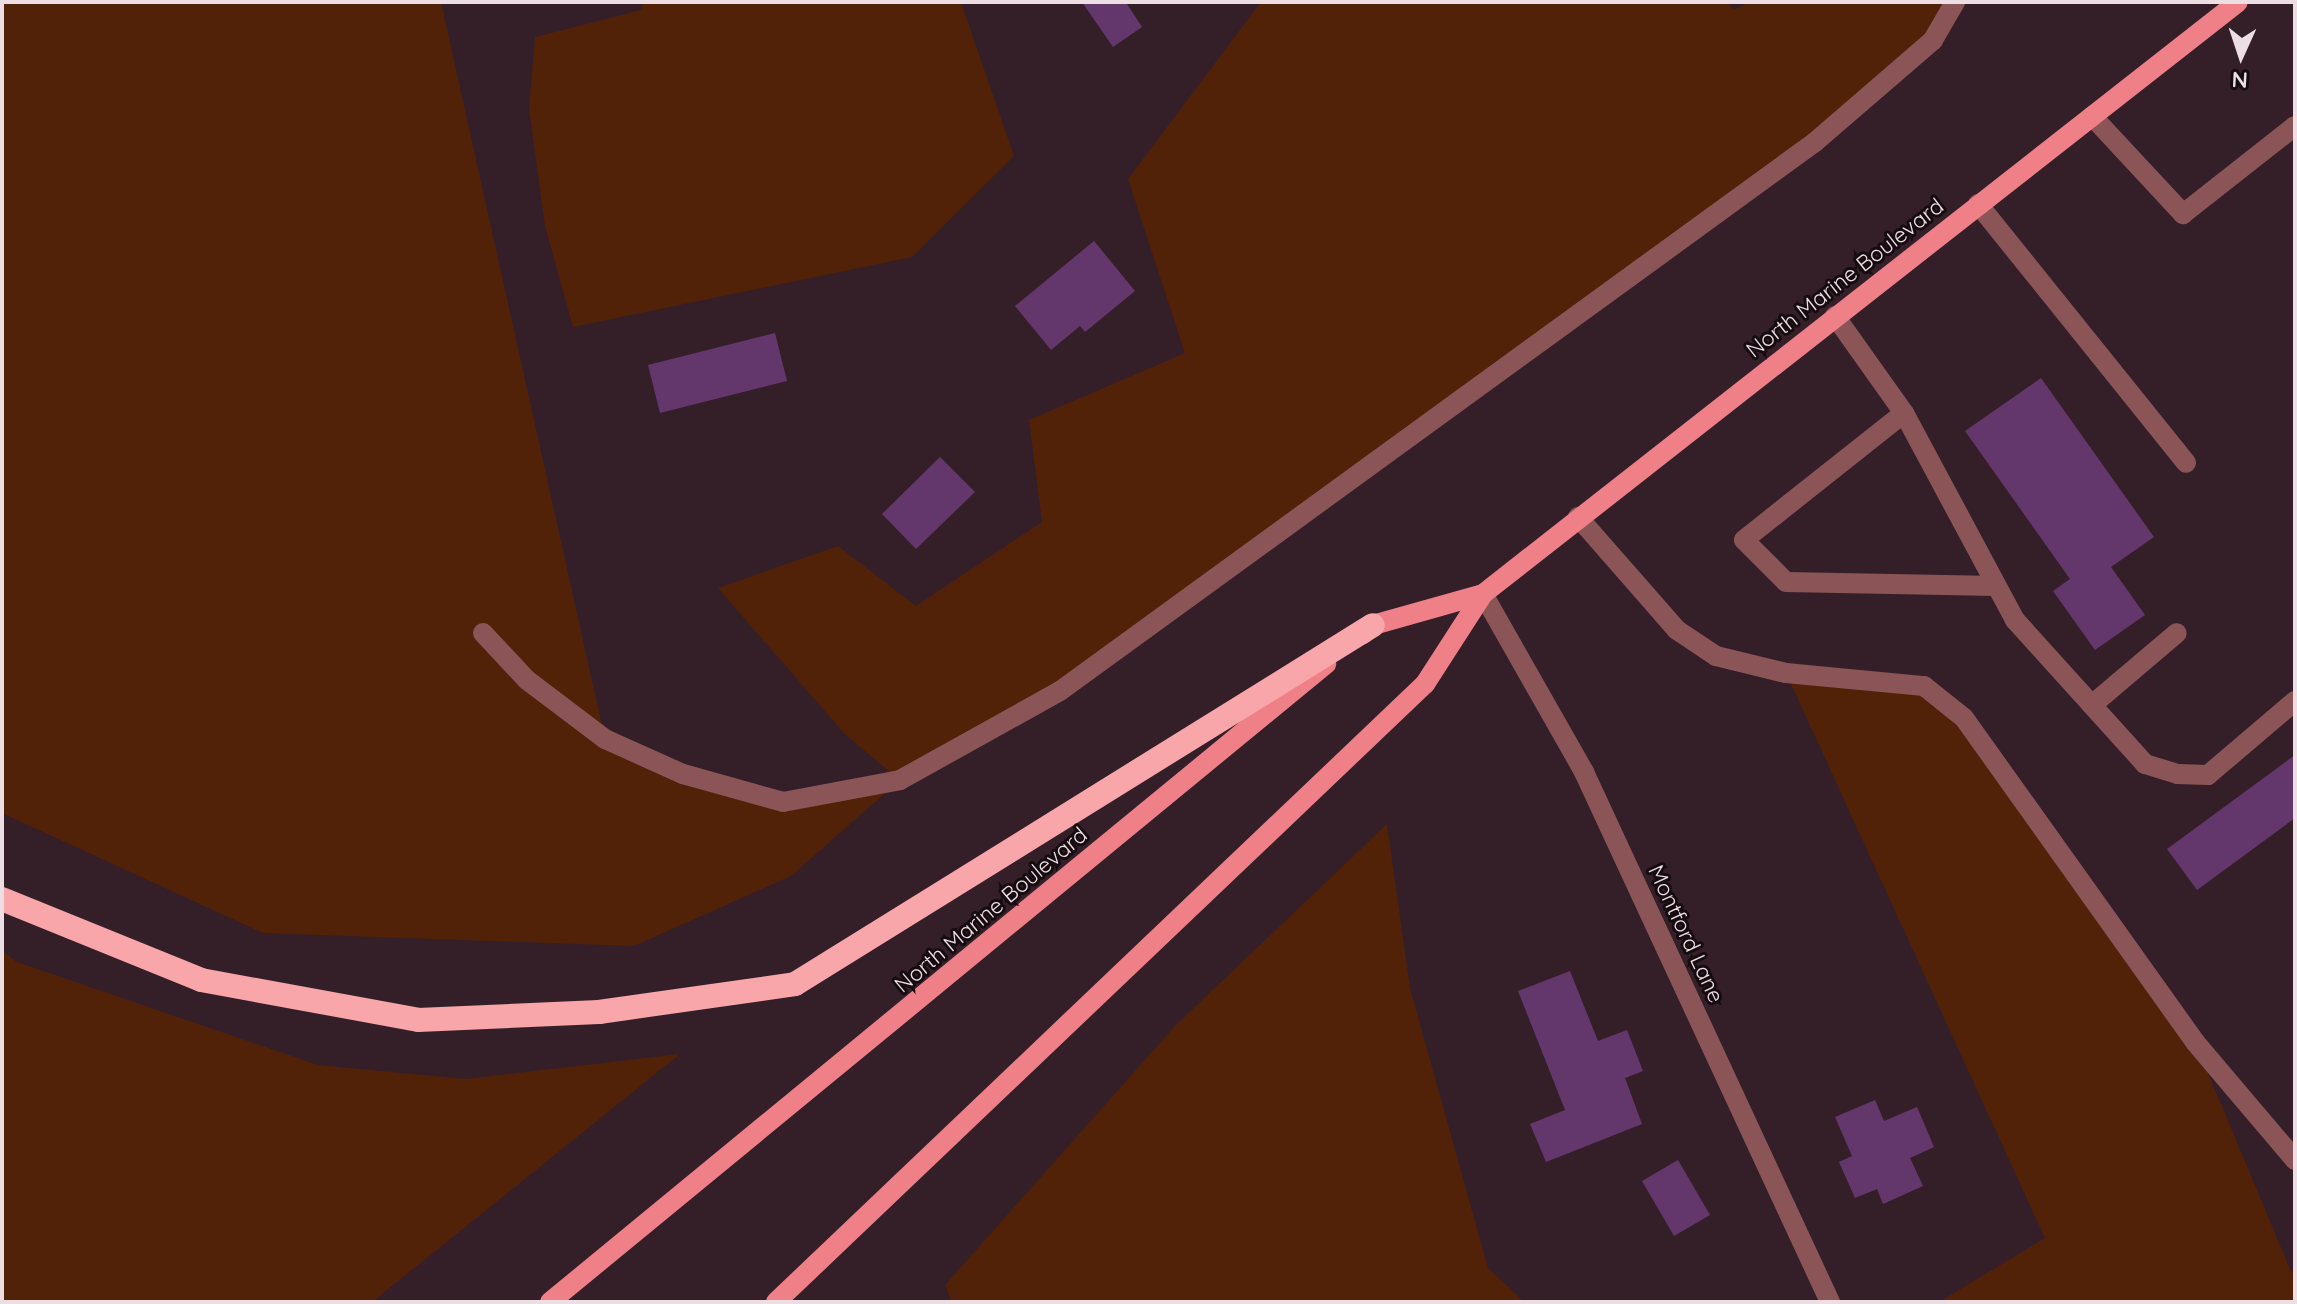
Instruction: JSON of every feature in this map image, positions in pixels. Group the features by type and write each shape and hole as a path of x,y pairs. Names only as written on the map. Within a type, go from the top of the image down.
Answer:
{"highway":[{"path":"2,899 201,980 418,1020 599,1012 795,984 1373,625"}],"main road":[{"name":"North Marine Boulevard","path":"783,1300 1425,684 1483,594 2238,2"},
{"name":"North Marine Boulevard","path":"550,1302 1373,625 1483,594"}],"street":[{"path":"483,633 527,680 605,739 683,774 783,802 900,780 1060,691 1815,142 1933,40 1955,2"},
{"path":"2092,116 2183,214 2293,131"},
{"path":"1978,204 2186,463"},
{"path":"1835,316 1904,413 2015,620 2145,764 2177,774 2208,775 2295,701"},
{"path":"1904,413 1744,540 1786,582 1996,586"},
{"path":"1578,517 1677,630 1716,656 1786,673 1924,686 1964,718 2195,1042 2295,1160"},
{"name":"Montford Lane","path":"1483,594 1584,772 1830,1302"},
{"path":"2092,705 2177,633"}],"shaded area":[{"path":"2,2 441,2 605,739 783,802 899,780 844,733 718,588 838,546 916,606 1042,522 1029,420 1185,353 1128,179 1261,2 1728,2 1734,10 1749,2 1955,2 1933,40 1815,142 1060,691 900,780 791,876 634,946 263,933 2,813"},
{"path":"643,2 961,2 1014,156 912,257 573,327 545,226 529,109 535,37 641,10"},
{"path":"1786,673 1924,686 1964,718 2195,1042 2290,1269 2295,1274 2295,1302 1939,1302 2045,1238"},
{"path":"1387,824 1410,988 1488,1268 1524,1302 952,1302 945,1285 1175,1026"},
{"path":"2,951 17,962 318,1065 466,1079 680,1054 372,1302 2,1302"}],"building":[{"path":"1082,2 1131,2 1127,4 1142,27 1113,47"},
{"path":"1094,241 1135,291 1085,332 1080,326 1051,350 1015,306"},
{"path":"775,333 787,381 660,413 648,365"},
{"path":"2041,378 2154,537 2111,567 2145,615 2095,650 2053,591 2070,579 1965,431"},
{"path":"940,457 975,492 916,549 882,514"},
{"path":"2295,755 2295,818 2197,890 2167,849"},
{"path":"1570,971 1598,1041 1627,1030 1643,1071 1625,1078 1642,1124 1546,1162 1530,1124 1565,1110 1518,991"},
{"path":"1875,1100 1884,1121 1917,1107 1934,1147 1910,1158 1923,1186 1883,1204 1877,1189 1855,1198 1839,1162 1852,1156 1835,1117"},
{"path":"1678,1160 1710,1215 1674,1236 1642,1181"}]}
